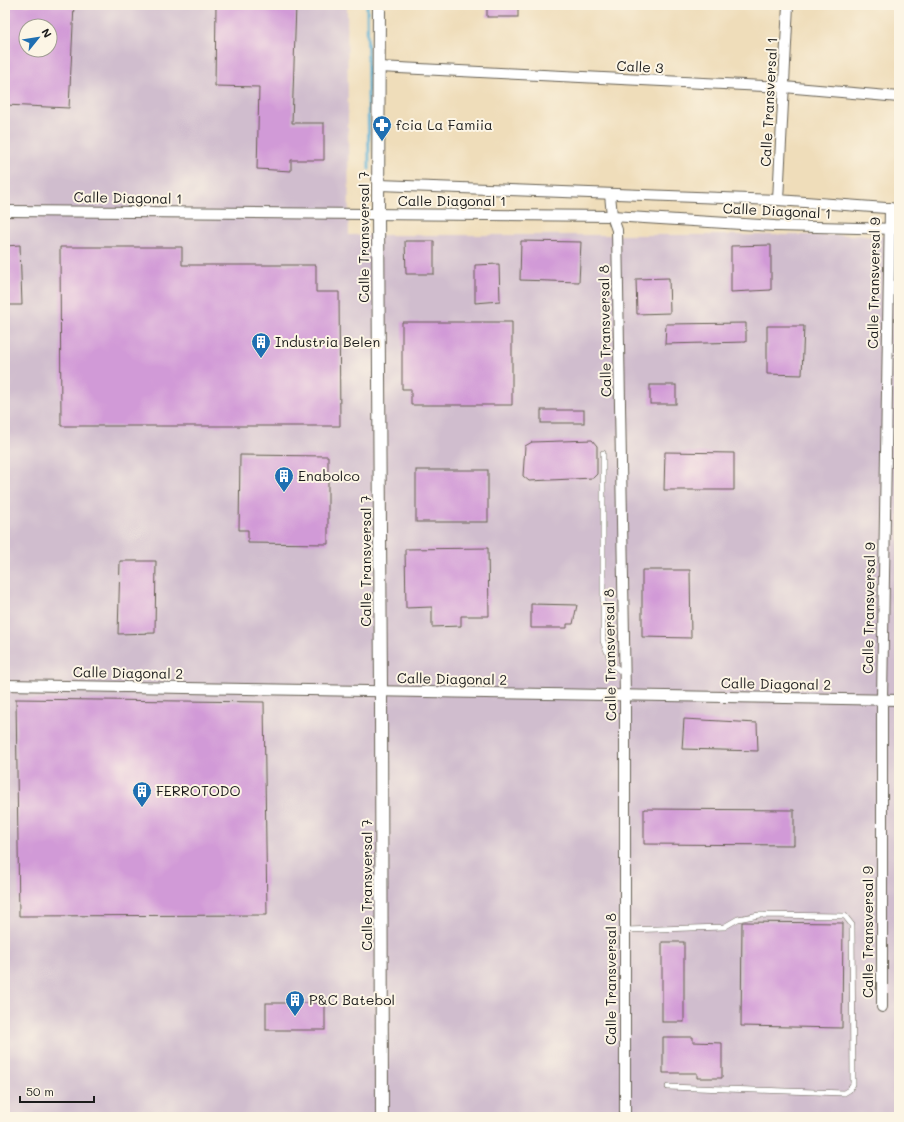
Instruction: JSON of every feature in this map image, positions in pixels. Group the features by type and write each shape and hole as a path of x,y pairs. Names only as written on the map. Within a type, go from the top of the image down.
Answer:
{"street":[{"name":"Calle Transversal 7","path":"379,5 378,214 382,692 382,1117"},
{"name":"Calle Transversal 1","path":"778,200 788,5"},
{"name":"Calle 3","path":"379,67 784,87 899,97"},
{"name":"Calle Diagonal 1","path":"379,185 778,200 894,208"},
{"name":"Calle Transversal 8","path":"610,194 612,216 617,230 625,696 625,1117"},
{"name":"Calle Transversal 9","path":"882,1007 882,699 888,229 894,208"},
{"name":"Calle Diagonal 1","path":"5,211 612,216 775,226 899,229"},
{"name":"Calle Diagonal 2","path":"5,685 899,700"}],"lane":[{"path":"602,453 603,642 612,664 624,674"},
{"path":"625,930 724,927 738,919 759,915 845,916 852,925 853,1084 849,1090 844,1092 668,1087"}],"shaded area":[{"path":"5,5 347,5 349,235 853,235 899,237 899,1117 5,1117"}],"building":[{"path":"5,5 74,5 69,108 5,105"},
{"path":"216,5 296,5 292,123 324,123 324,160 291,160 291,171 257,169 259,87 215,86"},
{"path":"487,5 518,5 518,17 487,17"},
{"path":"405,241 434,241 434,274 406,274"},
{"path":"521,241 581,242 579,282 520,280"},
{"path":"20,245 22,305 5,305 5,246"},
{"path":"771,245 771,290 731,292 731,246"},
{"path":"60,247 182,247 182,265 316,265 316,292 339,292 340,426 61,426"},
{"path":"499,264 500,301 475,303 475,265"},
{"path":"669,278 670,313 637,314 636,279"},
{"path":"402,322 512,322 512,405 411,405 411,389 402,389"},
{"path":"746,323 746,342 665,344 666,324"},
{"path":"767,326 804,326 802,375 767,374"},
{"path":"650,385 676,385 676,404 650,404"},
{"path":"541,410 584,410 584,423 541,423"},
{"path":"592,440 597,446 597,474 593,478 529,481 523,476 525,446 532,442"},
{"path":"665,452 734,453 734,490 664,490"},
{"name":"Enabolco","path":"240,455 328,456 328,544 248,543 248,530 239,530"},
{"path":"416,470 488,470 488,522 416,522"},
{"path":"488,548 489,616 461,616 461,626 432,627 432,607 406,608 405,549"},
{"path":"120,561 156,561 155,633 118,634"},
{"path":"642,570 690,570 691,638 642,637"},
{"path":"531,604 577,605 573,624 567,624 567,628 531,628"},
{"name":"FERROTODO","path":"16,699 264,702 267,915 19,916"},
{"path":"684,719 757,723 758,751 682,749"},
{"path":"644,809 794,810 794,845 644,844"},
{"path":"742,922 843,923 842,1028 741,1026"},
{"path":"662,942 684,942 684,1022 662,1022"},
{"name":"P&C Batebol","path":"266,1003 325,1003 325,1030 266,1030"},
{"path":"663,1037 693,1037 693,1042 722,1043 722,1078 697,1078 697,1073 663,1073"}],"waterway":[{"path":"367,5 369,169"}],"place":[{"name":"fcia La Famiia","path":"382,142"},
{"name":"Industria Belen","path":"261,359"},
{"name":"Enabolco","path":"284,493"},
{"name":"FERROTODO","path":"142,808"},
{"name":"P&C Batebol","path":"295,1017"}]}
